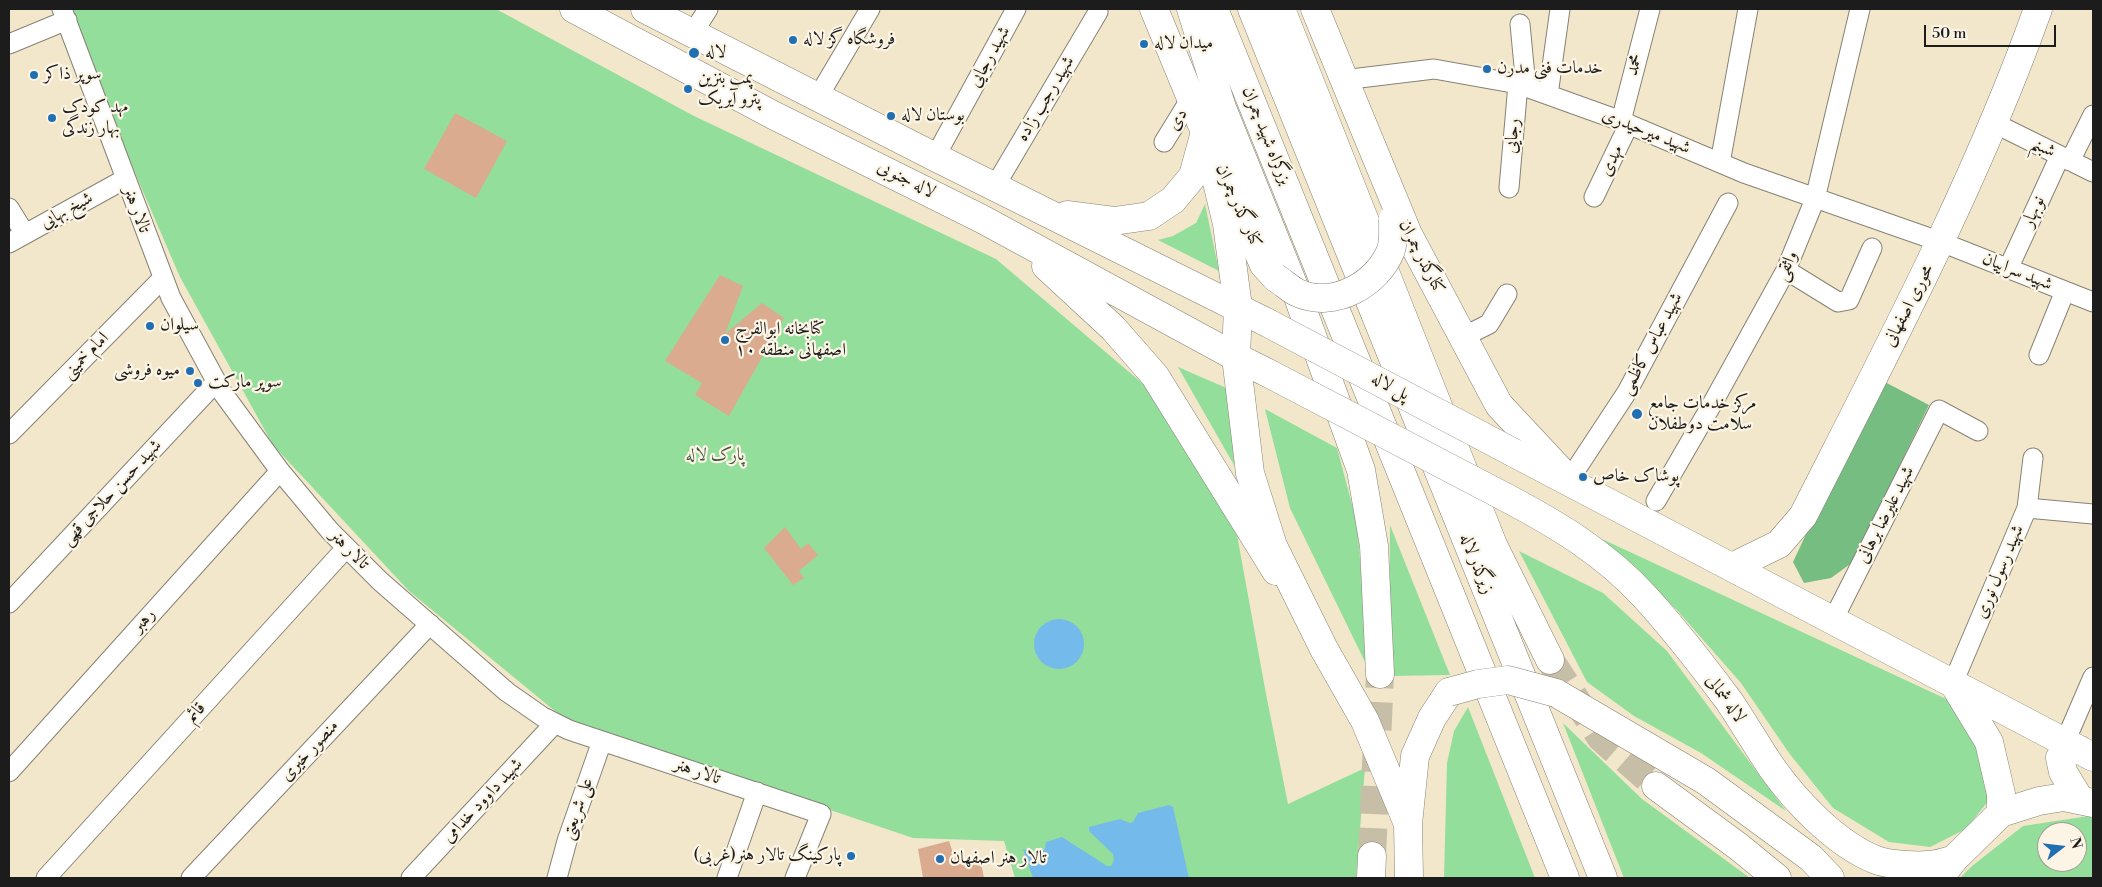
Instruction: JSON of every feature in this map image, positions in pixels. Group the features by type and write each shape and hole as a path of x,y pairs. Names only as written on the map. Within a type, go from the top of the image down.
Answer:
{"main road":[{"name":"لاله جنوبی","path":"574,9 773,115 822,138 1009,234 1236,358 1505,497"},
{"name":"لاله جنوبی","path":"645,9 1043,212 1238,307"},
{"path":"1154,9 1205,132 1227,224 1238,307 1236,358 1250,473 1273,546 1324,649"},
{"path":"1191,9 1222,108 1295,288 1361,470 1374,546 1380,674"},
{"name":"بزرگراه شهید چمران","path":"1214,9 1318,264"},
{"name":"بزرگراه شهید چمران","path":"1252,9 1348,250"},
{"path":"1281,9 1493,545 1550,660"},
{"name":"محوری اصفهانی","path":"1732,567 1779,544 1803,516 1940,242 1994,124 2012,82 2033,10"},
{"name":"کنارگذر چمران","path":"1319,11 1343,80 1408,234 1499,405 1569,480"},
{"path":"1043,212 1114,221 1149,216 1173,200 1193,176 1205,132"},
{"name":"کنار گذر چمران","path":"1205,132 1264,265 1276,278 1298,293 1319,297 1340,296 1360,287 1380,270 1392,249 1393,219 1381,169"},
{"path":"1009,234 1065,282 1113,328 1155,376 1324,649 1365,721 1408,824"},
{"name":"زیرگذر لاله","path":"1348,250 1603,878"},
{"name":"زیرگذر لاله","path":"1318,264 1565,878"},
{"name":"پل لاله","path":"1238,307 1514,453 1569,480"},
{"path":"1569,480 2079,750"},
{"name":"لاله شمالی","path":"1505,497 1554,523 1595,550 1645,597 1729,701 1783,782 1799,802 1826,826 1852,847 1877,861 1914,865 1936,864 1947,868"},
{"path":"1409,878 1408,824 1415,756 1432,718 1449,692 1478,684 1508,680 1556,693 1706,781 1811,858 1830,878"},
{"path":"1953,683 1989,742 2001,794 2001,813"},
{"path":"2079,750 2067,751 2060,758 2060,764 2063,772 2086,801"},
{"path":"1656,786 1739,847 1777,878"},
{"path":"1947,868 2001,813 2039,801 2064,797 2086,801"}],"street":[{"path":"693,33 708,9"},
{"path":"818,97 870,9"},
{"name":"شهید رجایی","path":"935,157 1016,9"},
{"path":"1548,95 1560,9"},
{"name":"محمد","path":"1625,123 1650,9"},
{"path":"1720,163 1748,9"},
{"name":"واثقی","path":"1656,502 1712,406 1786,270 1815,199 1860,9"},
{"name":"شهید رجب زاده","path":"994,186 1098,12"},
{"path":"9,44 65,14"},
{"name":"تالار هنر","path":"65,14 170,298 216,382 280,471 330,531 380,581 507,692 555,723 569,730 821,814 796,878"},
{"name":"رجایی","path":"1508,188 1522,86 1520,24"},
{"name":"شهید میرحیدری","path":"1343,80 1434,69 1522,86 1625,123 1720,163 1815,199 1940,242"},
{"name":"دی","path":"1164,142 1191,98"},
{"name":"نوبهار","path":"2008,269 2065,158 2093,115"},
{"name":"مهدی","path":"1594,197 1625,123"},
{"name":"شبنم","path":"1994,124 2093,172"},
{"name":"شیخ بهایی","path":"9,243 125,179"},
{"name":"شهید عباس کاظمی","path":"1569,480 1627,392 1728,203"},
{"path":"9,208 25,234"},
{"name":"شهید سراییان","path":"1940,242 2093,302"},
{"path":"1786,270 1838,302 1844,302 1849,300 1872,248"},
{"name":"امام خمینی","path":"9,434 162,278"},
{"path":"2039,355 2065,292"},
{"path":"1463,337 1490,324 1507,294"},
{"name":"شهید حسن حلاجی قهی","path":"9,603 216,382"},
{"name":"شهید علیرضا برهانی","path":"1833,620 1939,410 1978,431"},
{"name":"شهید رسول نوری","path":"1953,683 2027,508 2033,458"},
{"name":"رهبر","path":"9,772 280,471"},
{"path":"2027,508 2093,514"},
{"name":"قائم","path":"46,878 346,548"},
{"name":"منصور خیری","path":"191,878 430,624"},
{"path":"2079,750 2093,676"},
{"name":"شهید داوود خدامی","path":"411,878 555,723"},
{"name":"علی شریعتی","path":"557,878 567,841 602,741"},
{"path":"727,878 757,792"}],"green space":[{"name":"پارک لاله","path":"71,9 496,9 694,116 996,259 1155,394 1237,535 1288,804 1365,768 1356,878 1015,878 1004,841 913,838 567,721 409,591 273,445 180,277 116,129"},
{"path":"1205,204 1219,271 1158,240 1173,236 1196,223"},
{"path":"1178,367 1231,390 1234,465"},
{"path":"1879,379 1929,405 1853,562 1831,578 1804,583 1793,562"},
{"path":"1265,409 1337,448 1357,523 1366,664 1290,508"},
{"path":"1390,525 1450,675 1389,676"},
{"path":"1602,539 1957,704 1976,739 1993,795 1966,829 1930,847 1889,842 1833,808 1789,753 1741,683 1676,609"},
{"path":"1519,551 1603,593 1667,651 1786,811 1701,753 1634,716 1587,682"},
{"path":"1468,707 1535,878 1444,878 1447,763 1454,731"},
{"path":"1563,723 1642,799 1750,878 1624,878"},
{"path":"2089,816 2093,819 2093,878 1960,878 1972,866 2023,826 2037,824 2037,872 2087,872 2087,822 2049,822"}],"water":[{"path":"1059,619 1068,621 1079,630 1084,644 1082,653 1073,664 1059,669 1050,667 1039,658 1034,644 1036,635 1045,624"},
{"path":"1169,805 1173,807 1189,878 1033,878 1023,849 1038,855 1045,849 1046,842 1062,837 1107,866 1111,866 1114,860 1113,854 1089,831 1089,827 1120,819 1130,823 1133,822 1138,813"}],"building":[{"path":"455,113 507,141 476,198 424,169"},
{"name":"کتابخانه ابوالفرج اصفهانی منطقه ۱۰","path":"720,275 743,286 725,334 762,303 784,318 729,416 695,395 702,383 665,361"},
{"path":"785,527 801,549 808,543 818,555 799,571 804,578 793,585 764,548"},
{"name":"تالار هنر اصفهان","path":"949,841 954,856 959,855 962,864 981,863 984,878 923,878 918,849"}],"tunnel":[{"path":"1550,660 1601,738 1656,786"},
{"path":"1372,856 1380,674"}],"place":[{"name":"فروشگاه گز لاله","path":"793,40"},
{"name":"میدان لاله","path":"1144,44"},
{"name":"لاله","path":"694,53"},
{"name":"خدمات فنی مدرن","path":"1487,69"},
{"name":"سوپر ذاکر","path":"34,75"},
{"name":"پمپ بنزین پترو آیریک","path":"688,89"},
{"name":"بوستان لاله","path":"891,116"},
{"name":"مهد کودک بهار زندگی","path":"52,118"},
{"name":"سیلوان","path":"150,326"},
{"name":"کتابخانه ابوالفرج اصفهانی منطقه ۱۰","path":"725,340"},
{"name":"میوه فروشی","path":"190,371"},
{"name":"سوپر مارکت","path":"198,383"},
{"name":"مرکز خدمات جامع سلامت دوطفلان","path":"1637,414"},
{"name":"پوشاک خاص","path":"1583,477"},
{"name":"پارکینگ تالار هنر(غربی)","path":"851,856"},
{"name":"تالار هنر اصفهان","path":"940,859"}]}
